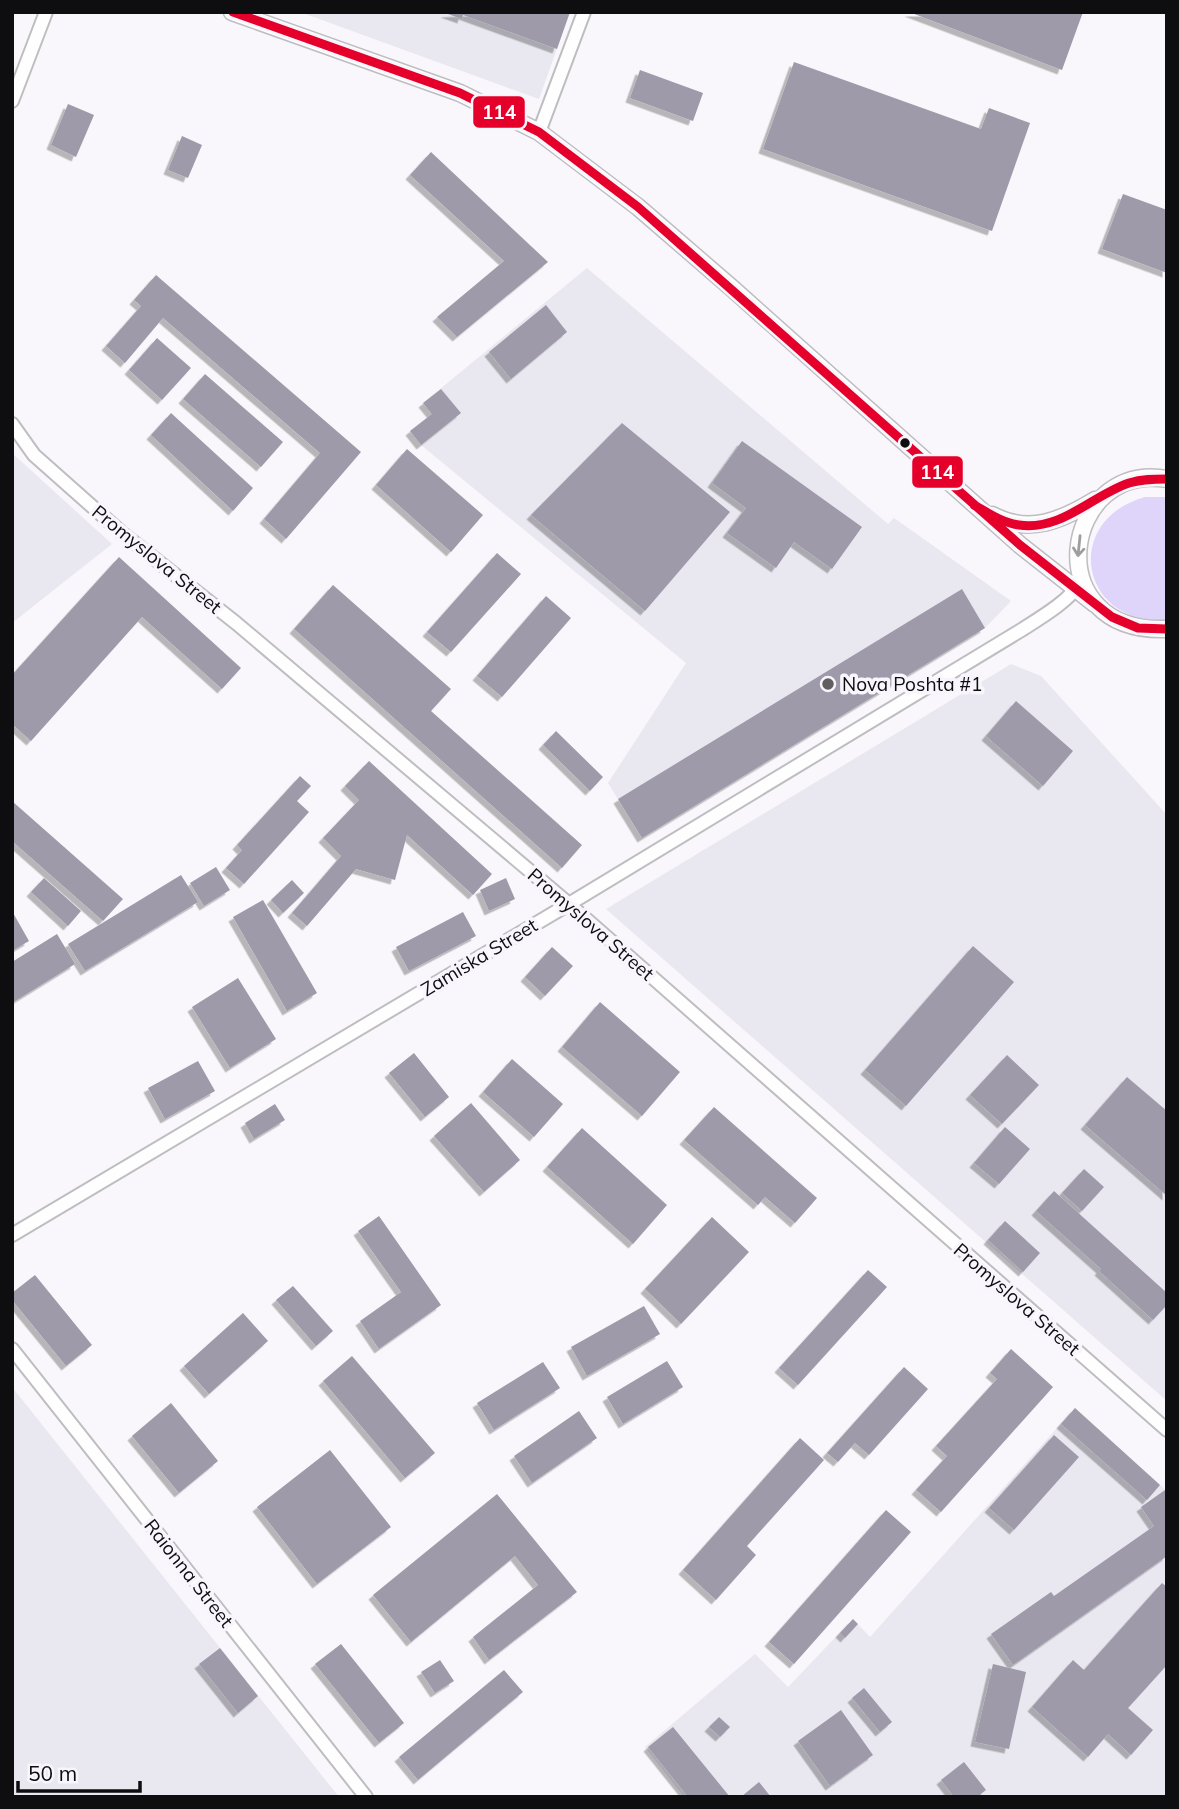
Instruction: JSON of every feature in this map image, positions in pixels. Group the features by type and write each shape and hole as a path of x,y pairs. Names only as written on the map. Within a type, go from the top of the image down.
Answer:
{"street":[{"path":"12,101 46,12"},
{"path":"232,12 460,93 539,132 648,216 1020,545 1079,585 1095,604 1112,617 1138,628 1167,629"},
{"path":"539,132 584,12"},
{"name":"Promyslova Street","path":"12,424 34,455 122,533 236,623 569,904 1167,1430"},
{"path":"975,505 1000,519 1020,525 1037,526 1059,521 1122,484 1146,478 1167,478"},
{"path":"1079,585 1080,533 1091,511 1108,493"},
{"name":"Zamiska Street","path":"12,1235 569,904 1023,629 1079,585"},
{"name":"Raionna Street","path":"12,1349 366,1797"}],"shaded area":[{"path":"300,12 570,12 539,99"},
{"path":"587,268 888,524 894,518 1011,601 985,628 642,838 608,783 686,663 421,445 410,431 431,414 423,403"},
{"path":"12,453 112,544 12,623"},
{"path":"1145,497 1167,497 1167,620 1138,618 1115,607 1100,590 1092,570 1092,548 1100,527 1118,509"},
{"path":"1011,664 1041,676 1167,815 1167,1401 606,909"},
{"path":"12,1387 339,1797 12,1797"},
{"path":"1075,1408 1167,1491 1167,1797 684,1797 645,1747 755,1654 788,1687 853,1619 870,1637"}],"building":[{"path":"570,12 557,49 463,15 462,19 445,13"},
{"path":"909,12 1083,12 1062,70"},
{"path":"794,62 981,129 989,108 1030,123 992,231 763,149"},
{"path":"640,70 703,93 693,121 630,98"},
{"path":"68,104 94,115 76,157 51,145"},
{"path":"182,136 202,145 188,178 168,170"},
{"path":"431,152 548,262 457,337 437,317 504,261 410,175"},
{"path":"1123,194 1167,210 1167,273 1102,249"},
{"path":"156,275 361,452 286,539 264,519 320,453 163,318 125,363 106,346 141,306 134,300"},
{"path":"546,305 567,332 511,379 489,352"},
{"path":"157,338 191,368 162,400 129,370"},
{"path":"205,374 283,442 261,467 183,399"},
{"path":"441,389 461,413 421,445 410,431 432,414 423,403"},
{"path":"171,413 253,488 233,511 151,435"},
{"path":"622,423 730,512 645,611 531,515"},
{"path":"742,441 862,527 832,569 794,542 776,568 727,533 746,508 712,483"},
{"path":"407,449 483,515 451,552 376,485"},
{"path":"497,553 521,574 451,652 427,632"},
{"path":"119,557 241,668 222,689 142,617 31,741 12,724 12,675"},
{"path":"333,585 451,689 431,711 582,845 562,868 294,629"},
{"path":"962,589 985,628 642,838 618,799"},
{"path":"546,596 571,618 502,697 477,676"},
{"path":"1016,701 1073,751 1043,786 986,736"},
{"path":"556,731 603,777 590,791 543,745"},
{"path":"369,761 492,874 473,895 407,835 395,880 356,869 307,926 292,913 341,856 323,838 359,800 345,786"},
{"path":"300,776 311,786 297,801 309,812 244,884 226,868 242,850 237,845"},
{"path":"12,801 123,899 103,921 12,841"},
{"path":"216,867 230,890 204,906 190,883"},
{"path":"181,875 198,902 85,971 68,944"},
{"path":"44,878 81,911 68,926 31,892"},
{"path":"506,878 515,899 489,911 480,890"},
{"path":"292,880 304,893 283,913 271,900"},
{"path":"263,900 317,993 287,1011 233,917"},
{"path":"12,911 29,941 12,951"},
{"path":"463,912 476,936 409,971 396,947"},
{"path":"57,934 75,964 12,1003 12,962"},
{"path":"973,946 1014,982 906,1106 865,1070"},
{"path":"552,947 573,966 545,996 525,977"},
{"path":"238,978 276,1039 230,1068 192,1007"},
{"path":"600,1002 680,1072 642,1116 562,1047"},
{"path":"414,1053 449,1097 425,1117 389,1073"},
{"path":"1007,1055 1039,1085 1002,1124 970,1095"},
{"path":"512,1059 563,1104 534,1137 483,1092"},
{"path":"198,1061 215,1091 165,1119 148,1088"},
{"path":"1127,1077 1167,1111 1167,1196 1085,1125"},
{"path":"471,1103 520,1160 484,1192 434,1136"},
{"path":"275,1104 285,1120 254,1139 245,1123"},
{"path":"714,1107 817,1198 795,1223 765,1197 758,1205 684,1140"},
{"path":"1005,1127 1030,1149 999,1184 974,1163"},
{"path":"582,1128 667,1205 633,1244 547,1167"},
{"path":"1084,1169 1104,1187 1082,1211 1062,1193"},
{"path":"1054,1191 1167,1293 1167,1305 1153,1320 1036,1211"},
{"path":"379,1216 441,1305 379,1349 360,1321 401,1292 358,1231"},
{"path":"712,1217 749,1252 681,1324 645,1289"},
{"path":"1005,1221 1040,1253 1023,1272 988,1240"},
{"path":"868,1270 887,1287 798,1385 779,1368"},
{"path":"35,1275 92,1345 66,1366 12,1300 12,1293"},
{"path":"293,1286 333,1331 316,1346 276,1300"},
{"path":"644,1306 660,1334 587,1376 571,1347"},
{"path":"243,1313 268,1341 209,1394 184,1366"},
{"path":"1011,1349 1053,1387 941,1512 916,1490 947,1456 936,1446 997,1379 990,1373"},
{"path":"352,1356 435,1453 405,1478 323,1381"},
{"path":"667,1361 683,1387 623,1424 607,1397"},
{"path":"543,1362 560,1388 494,1430 477,1403"},
{"path":"904,1367 928,1389 869,1455 855,1443 838,1462 827,1453"},
{"path":"171,1403 218,1461 179,1493 132,1436"},
{"path":"1075,1408 1160,1485 1147,1500 1061,1424"},
{"path":"579,1411 597,1438 532,1483 514,1456"},
{"path":"1054,1435 1079,1457 1014,1530 989,1508"},
{"path":"800,1438 824,1460 747,1546 756,1555 716,1600 683,1570"},
{"path":"330,1450 391,1527 317,1584 257,1507"},
{"path":"1165,1490 1167,1556 1013,1665 991,1634 1051,1592 1054,1596 1154,1526 1141,1507"},
{"path":"497,1494 577,1592 489,1660 473,1637 538,1585 515,1556 411,1642 373,1595"},
{"path":"886,1510 911,1532 794,1664 769,1642"},
{"path":"1162,1583 1167,1587 1167,1665 1128,1708 1153,1730 1131,1755 1108,1734 1088,1757 1032,1707 1073,1660 1084,1670"},
{"path":"853,1619 858,1624 845,1638 840,1633"},
{"path":"341,1644 404,1723 379,1743 315,1664"},
{"path":"220,1648 258,1696 238,1713 199,1664"},
{"path":"440,1660 454,1681 435,1693 421,1672"},
{"path":"993,1664 1026,1672 1009,1749 975,1742"},
{"path":"504,1670 523,1692 418,1780 399,1757"},
{"path":"864,1688 892,1722 880,1732 852,1698"},
{"path":"841,1710 873,1755 830,1786 798,1741"},
{"path":"719,1717 730,1727 720,1737 709,1727"},
{"path":"673,1727 730,1797 688,1797 648,1747"},
{"path":"964,1762 986,1790 977,1797 954,1797 941,1780"},
{"path":"759,1782 771,1797 741,1797"}],"transit line":[{"name":"114","path":"233,12 460,93 539,132 638,207 1020,545 1112,617 1138,628 1167,629"},
{"name":"114","path":"974,505 1007,522 1035,525 1063,518 1129,483 1167,479"}],"place":[{"name":"Nova Poshta #1","path":"828,684"}]}
